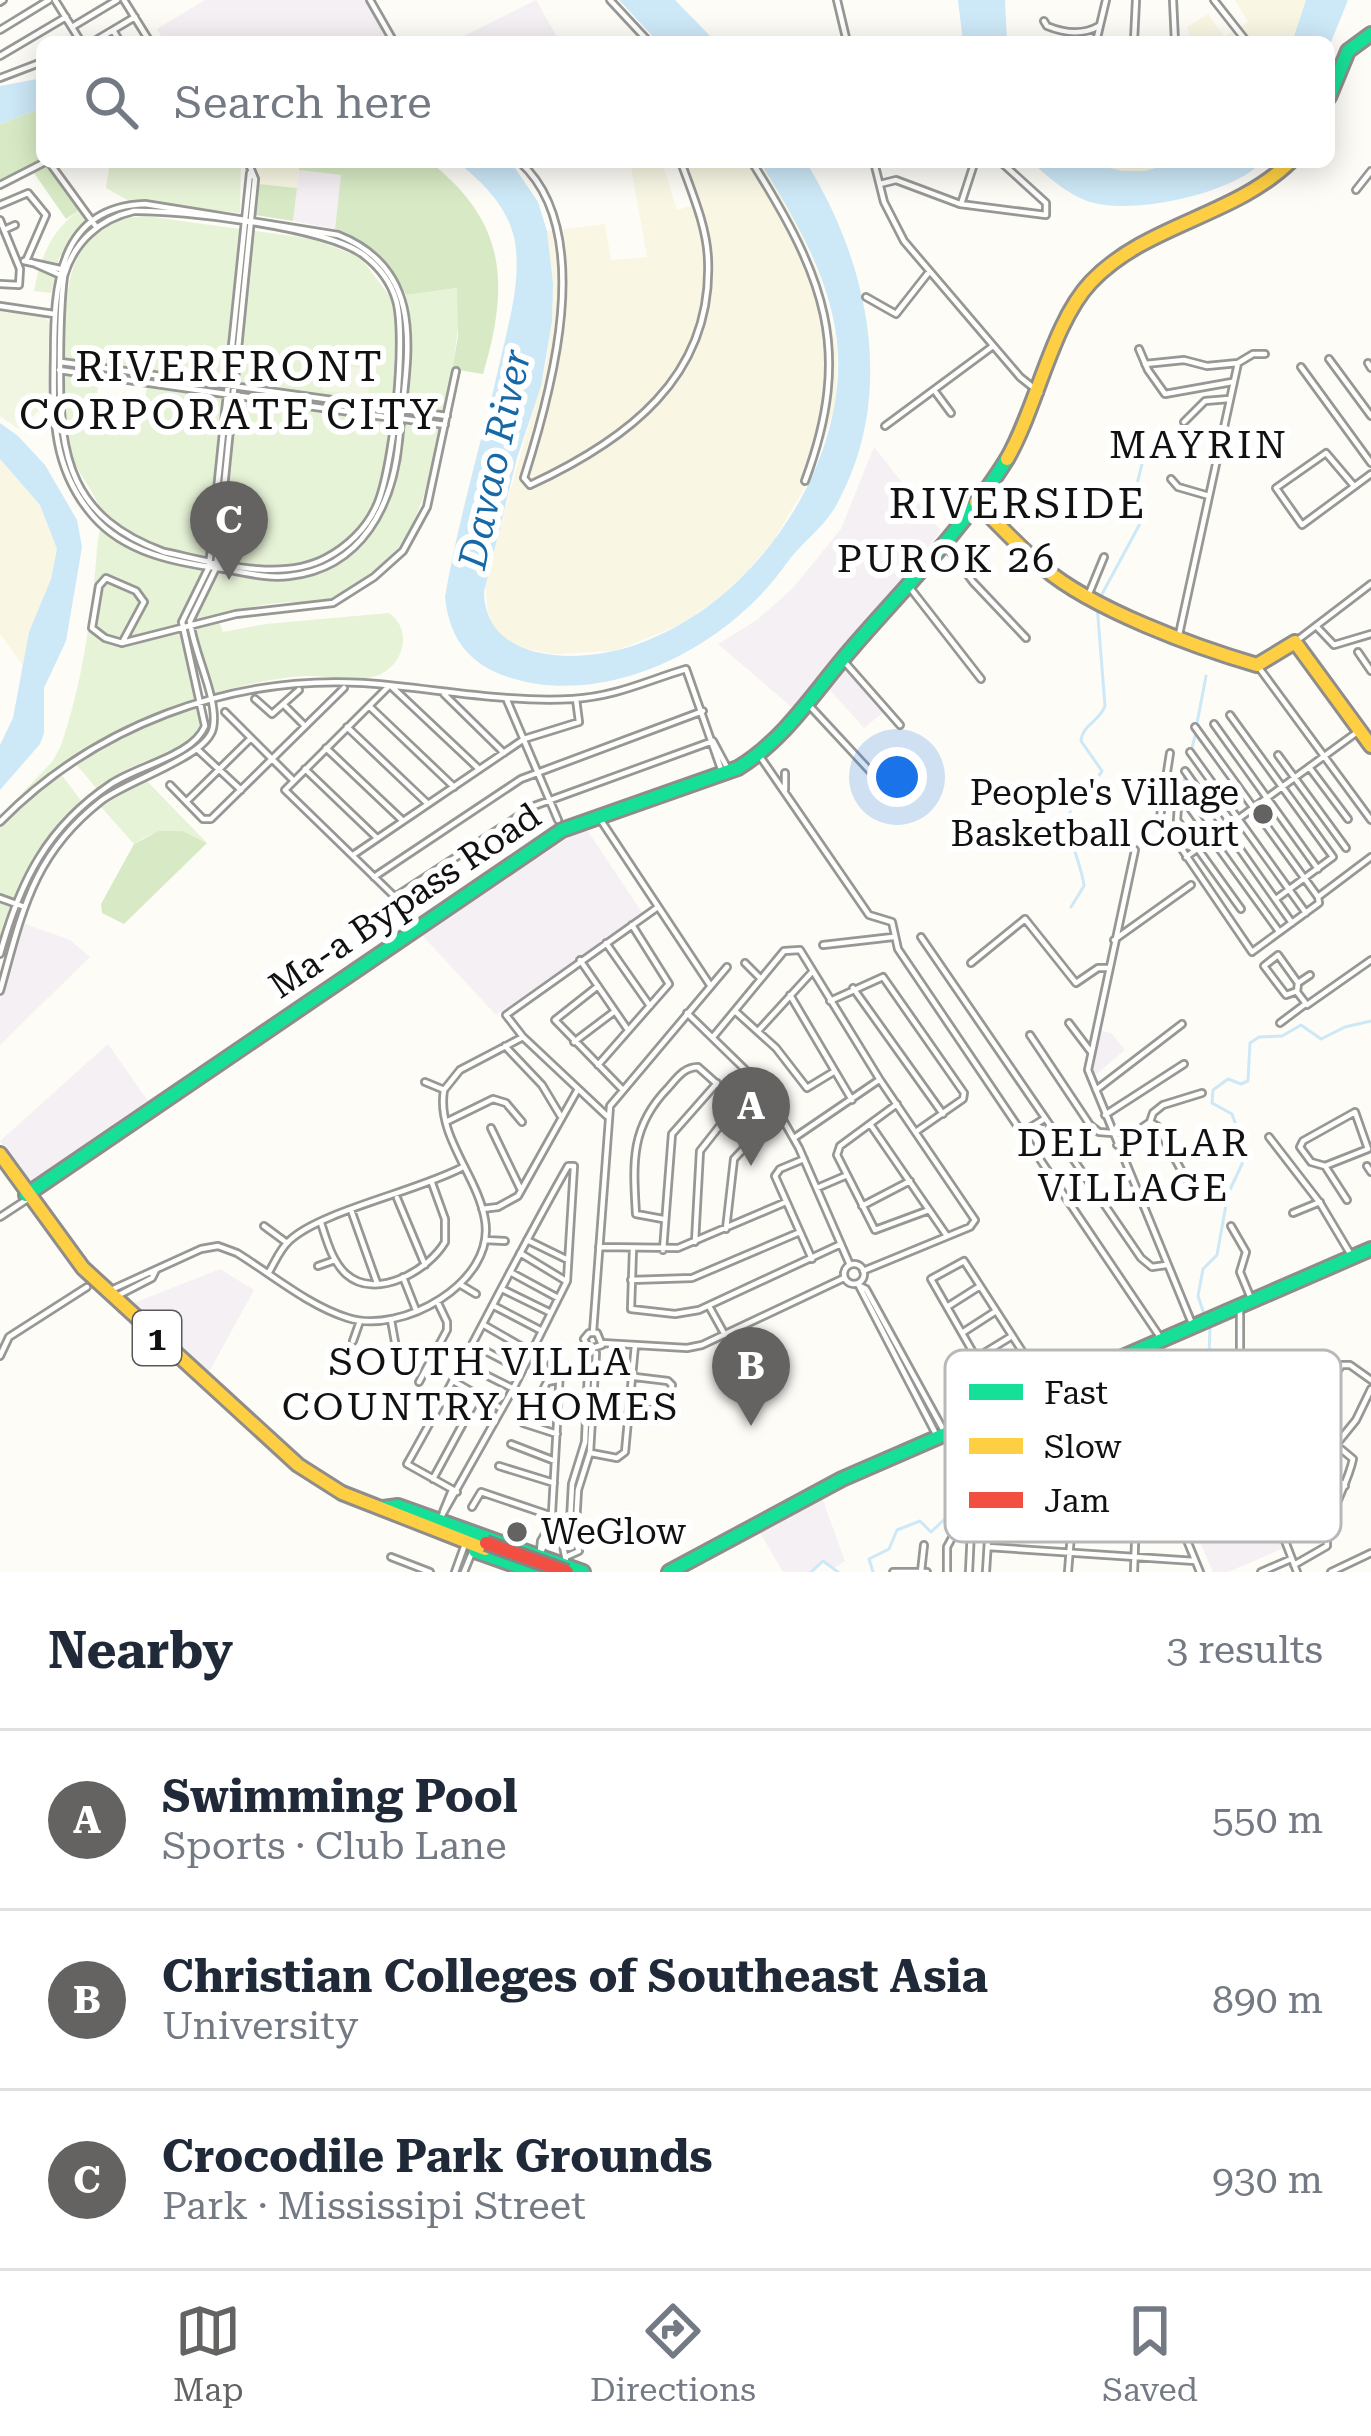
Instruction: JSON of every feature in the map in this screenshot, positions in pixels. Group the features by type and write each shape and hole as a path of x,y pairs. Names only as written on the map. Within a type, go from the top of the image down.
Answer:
{"main road":[{"path":"1335,82 1348,51 1371,34"},
{"name":"Ma-a Bypass Road","path":"27,1196 556,833 726,772 759,755 943,541 1009,456 1075,305 1096,276 1153,238 1273,180 1284,168"},
{"path":"975,501 1044,568 1088,596 1178,639 1257,665 1295,642 1371,746"},
{"name":"1","path":"0,1154 73,1256 110,1295 302,1468 334,1489 384,1510 550,1572"},
{"path":"1139,1350 1370,1251"},
{"path":"669,1572 810,1495 945,1435"},
{"name":"1","path":"384,1510 398,1506 441,1516 484,1548 534,1572"},
{"name":"1","path":"384,1510 393,1522 583,1572"},
{"name":"1","path":"484,1548 540,1554 565,1566"},
{"path":"534,1572 540,1554"}],"street":[{"path":"0,30 52,0 77,36"},
{"path":"60,8 72,0"},
{"path":"71,27 120,0 146,36"},
{"path":"370,0 391,36"},
{"path":"610,0 643,36"},
{"path":"837,0 846,36"},
{"path":"1098,36 1106,0"},
{"path":"1134,36 1136,0"},
{"path":"1174,0 1175,36"},
{"path":"1214,0 1242,36"},
{"path":"37,36 66,17"},
{"path":"103,36 135,17"},
{"path":"1044,21 1062,31 1084,33 1100,26"},
{"path":"113,30 116,36"},
{"path":"36,37 0,60 2,77 36,64"},
{"path":"0,184 36,167"},
{"path":"51,168 94,225"},
{"path":"0,954 14,903 48,849 119,789 197,746 205,726 206,701 186,627 186,609 213,564 254,179 250,168"},
{"path":"525,168 539,185 555,224 561,293 550,389 525,481 530,484 618,437 655,406 676,373 698,326 708,277 706,240 683,168"},
{"path":"755,168 806,259 826,328 831,389 820,442 805,482"},
{"path":"875,168 895,227 993,346 1040,393"},
{"path":"962,204 972,168"},
{"path":"879,184 896,180 962,204 1046,215 1046,202 1008,168"},
{"path":"1356,190 1371,171"},
{"path":"0,205 28,193 45,213 29,261"},
{"path":"145,204 247,221 338,235 366,248 387,269 402,296 408,329 390,480 371,530 329,564 286,576 142,551 101,524 65,473 57,422 57,314 72,243 116,208 145,204"},
{"path":"0,220 22,277 20,287 0,284"},
{"path":"4,230 15,225"},
{"path":"18,262 29,261 62,273"},
{"path":"866,297 896,314 929,272"},
{"path":"0,306 57,314"},
{"path":"885,427 993,346"},
{"path":"1139,349 1165,394 1234,382"},
{"path":"1145,364 1177,361 1207,366 1265,354"},
{"path":"1329,359 1371,416"},
{"path":"57,361 447,416"},
{"path":"1178,639 1238,363"},
{"path":"1300,367 1371,463"},
{"path":"57,370 446,425"},
{"path":"122,643 144,602 136,591 106,578 98,586 92,628 122,643 255,611 333,603 374,577 403,551 432,493 456,371"},
{"path":"934,391 951,413"},
{"path":"1184,422 1205,401 1229,400"},
{"path":"1354,486 1326,453 1276,488 1302,525 1371,474"},
{"path":"1171,479 1178,487 1208,496"},
{"path":"943,541 1026,638"},
{"path":"1088,596 1105,557"},
{"path":"907,584 981,680"},
{"path":"1295,642 1371,584"},
{"path":"1316,626 1334,645 1371,634"},
{"path":"1358,652 1371,670"},
{"path":"842,659 900,724"},
{"path":"1257,665 1371,820"},
{"path":"0,822 35,789 98,745 166,713 306,683 576,699 629,691 688,670 726,772"},
{"path":"390,686 285,790 395,897 525,811 713,741"},
{"path":"390,686 479,770"},
{"path":"170,785 209,820 344,688"},
{"path":"255,699 271,714 299,690"},
{"path":"441,691 504,753"},
{"path":"506,698 559,820"},
{"path":"352,855 524,739 579,722 576,699"},
{"path":"807,703 872,772"},
{"path":"284,705 305,726"},
{"path":"369,706 454,787"},
{"path":"374,877 507,787 703,711"},
{"path":"225,712 293,780"},
{"path":"1230,715 1334,857 1276,899"},
{"path":"1214,724 1318,869"},
{"path":"347,727 428,804"},
{"path":"1171,753 1159,812 1252,952 1320,902 1195,727"},
{"path":"1186,857 1360,730"},
{"path":"186,801 251,738"},
{"path":"197,746 241,790"},
{"path":"326,748 403,821"},
{"path":"1190,752 1306,913"},
{"path":"759,755 869,914 890,920 893,938 1162,1340"},
{"path":"1278,755 1346,848"},
{"path":"1309,767 1348,819"},
{"path":"305,769 377,838"},
{"path":"1185,771 1292,922"},
{"path":"785,773 785,793"},
{"path":"1241,909 1176,817 1180,794 1279,932"},
{"path":"602,823 710,986"},
{"path":"0,992 22,906 48,849"},
{"path":"1135,850 1088,1070 1193,1326"},
{"path":"1318,897 1371,857"},
{"path":"1114,940 1191,885"},
{"path":"0,898 22,906"},
{"path":"607,1116 506,1019 506,1012 658,907"},
{"path":"971,963 1028,920 1074,981 1108,968"},
{"path":"598,1065 669,981 632,925"},
{"path":"921,937 1146,1264 1166,1265"},
{"path":"823,945 893,938"},
{"path":"606,943 650,1006"},
{"path":"686,1013 750,1071 779,1111 850,1265 863,1270 974,1223 800,950 784,951 713,1037"},
{"path":"1306,1004 1298,987 1278,955 1264,966 1286,995 1298,987 1310,975"},
{"path":"1280,1023 1371,960"},
{"path":"580,961 628,1030"},
{"path":"745,963 761,979"},
{"path":"565,1566 578,1553 572,1540 572,1484 586,1452 592,1350 584,1339 593,1332 607,1116 621,1088 727,967"},
{"path":"758,1031 812,972"},
{"path":"830,1001 879,976 886,980 964,1093 963,1099 917,1131"},
{"path":"598,986 556,1018 621,1088"},
{"path":"853,988 943,1114"},
{"path":"790,995 852,1100"},
{"path":"574,1042 615,1011"},
{"path":"735,1011 807,1088 835,1071"},
{"path":"1070,1024 1091,1052"},
{"path":"1096,1090 1182,1024"},
{"path":"1043,1035 1033,1038 1090,1125 1112,1133"},
{"path":"110,1295 201,1249 218,1246 328,1309 360,1321 391,1319 437,1301 474,1269 485,1240 482,1209 446,1122 444,1090 460,1070 524,1037"},
{"path":"505,1046 542,1085 560,1114"},
{"path":"1105,1114 1184,1064"},
{"path":"663,1219 635,1214 640,1127 653,1104 688,1067 698,1067 717,1083 757,1130"},
{"path":"794,1138 880,1080"},
{"path":"425,1082 444,1090"},
{"path":"663,1250 672,1134 717,1083"},
{"path":"482,1209 508,1203 521,1191 578,1089"},
{"path":"1118,1145 1150,1122 1163,1105 1202,1093"},
{"path":"446,1122 493,1099 506,1103 522,1122"},
{"path":"695,1242 701,1148 737,1104"},
{"path":"897,1104 836,1150 878,1231 929,1210"},
{"path":"726,1229 731,1166 757,1130 779,1111"},
{"path":"1352,1112 1358,1116 1368,1144 1364,1152 1325,1166 1311,1162 1301,1143 1352,1112"},
{"path":"1023,1132 1045,1118"},
{"path":"1150,1122 1157,1126 1186,1179"},
{"path":"870,1124 947,1236"},
{"path":"491,1128 521,1191"},
{"path":"1269,1137 1298,1172 1353,1257"},
{"path":"804,1159 775,1173 812,1259"},
{"path":"1298,1172 1311,1162"},
{"path":"269,1273 287,1243 321,1223 432,1183 464,1166"},
{"path":"441,1516 513,1389 567,1281 574,1166 568,1166 526,1240 464,1364 406,1464 455,1490"},
{"path":"1325,1166 1347,1200"},
{"path":"817,1188 847,1175"},
{"path":"862,1205 910,1181"},
{"path":"321,1223 334,1260 358,1282 403,1277 439,1253 447,1228 432,1183"},
{"path":"0,1217 27,1196"},
{"path":"396,1196 425,1265"},
{"path":"599,1247 663,1250 695,1242 786,1202"},
{"path":"1293,1213 1319,1202"},
{"path":"351,1210 377,1283"},
{"path":"264,1226 287,1243"},
{"path":"1231,1226 1246,1252 1240,1272 1246,1303 1241,1350"},
{"path":"631,1280 692,1278 800,1232"},
{"path":"485,1240 506,1241"},
{"path":"526,1240 568,1260"},
{"path":"633,1249 628,1303 633,1311 675,1314 708,1306 841,1244"},
{"path":"520,1253 567,1281"},
{"path":"318,1266 334,1260"},
{"path":"972,1350 931,1279 964,1261 1021,1350"},
{"path":"850,1265 844,1278 859,1285"},
{"path":"863,1270 859,1285 942,1436"},
{"path":"510,1272 560,1299"},
{"path":"403,1277 416,1310"},
{"path":"592,1350 602,1343 687,1348 725,1335 844,1278"},
{"path":"461,1285 476,1294"},
{"path":"947,1307 980,1286"},
{"path":"0,1356 9,1337 87,1287"},
{"path":"502,1289 552,1314"},
{"path":"419,1382 447,1330 437,1301"},
{"path":"494,1306 543,1332"},
{"path":"708,1306 725,1335"},
{"path":"962,1333 996,1311"},
{"path":"388,1360 395,1342 391,1319"},
{"path":"353,1341 360,1321"},
{"path":"484,1325 532,1352"},
{"path":"593,1332 602,1343"},
{"path":"989,1350 1012,1336"},
{"path":"474,1345 523,1370"},
{"path":"586,1452 622,1456 635,1345"},
{"path":"464,1364 513,1389"},
{"path":"540,1554 548,1544 552,1520 560,1367 551,1364"},
{"path":"1341,1366 1350,1365 1371,1385 1360,1414 1341,1438"},
{"path":"631,1408 668,1410 672,1385 633,1376"},
{"path":"558,1408 538,1398 547,1382 560,1380"},
{"path":"454,1382 502,1409"},
{"path":"433,1479 478,1394"},
{"path":"523,1423 556,1433"},
{"path":"511,1444 555,1461"},
{"path":"1341,1448 1353,1459 1341,1497"},
{"path":"499,1466 554,1483"},
{"path":"1341,1482 1345,1486"},
{"path":"472,1507 482,1492 552,1520"},
{"path":"565,1566 562,1549 572,1540"},
{"path":"946,1572 950,1542"},
{"path":"969,1572 970,1542"},
{"path":"986,1572 988,1542"},
{"path":"1068,1572 1072,1542"},
{"path":"1133,1572 1135,1542"},
{"path":"1188,1542 1200,1572"},
{"path":"1261,1572 1294,1565 1327,1542"},
{"path":"893,1572 919,1572 923,1545"},
{"path":"988,1547 1195,1561"},
{"path":"458,1572 484,1548"},
{"path":"1331,1572 1371,1553"},
{"path":"391,1557 430,1572"}],"shaded area":[{"path":"205,0 367,0 387,36 161,36 157,29"},
{"path":"536,0 557,36 464,36"},
{"path":"1235,0 1306,0 1294,36 1226,36 1248,22"},
{"path":"1208,14 1223,36 1189,36 1187,27"},
{"path":"255,168 299,168 297,188 258,184"},
{"path":"631,168 664,168 677,210 697,204 686,168 764,168 795,219 821,280 837,347 836,404 810,479 774,540 746,573 713,603 677,626 615,651 553,654 512,646 500,638 488,615 485,580 547,361 553,283 547,231 605,224 611,260 647,257"},
{"path":"1110,168 1156,168 1145,171"},
{"path":"299,170 341,175 335,229 293,221"},
{"path":"874,447 941,531 795,710 718,644 757,620 793,588 841,529"},
{"path":"0,459 40,505 57,549 51,579 29,632 23,666 0,634"},
{"path":"845,668 885,711 864,728 829,689"},
{"path":"585,827 643,914 496,1015 421,934"},
{"path":"20,922 70,940 90,957 0,1045 0,1000"},
{"path":"1097,1030 1111,1033 1125,1050 1092,1078"},
{"path":"108,1044 148,1101 28,1184 0,1141"},
{"path":"220,1269 254,1290 209,1372 134,1303"},
{"path":"821,1495 845,1561 834,1568 823,1561 811,1572 783,1572 758,1529"},
{"path":"1200,1542 1281,1542 1284,1548 1228,1572 1213,1572"}],"green space":[{"path":"36,110 36,162 0,180 0,124"},
{"path":"48,168 79,210 66,219 34,173"},
{"path":"109,168 241,168 240,213 129,201 106,188"},
{"path":"437,168 456,185 475,208 496,258 497,312 483,374 452,369 458,337 457,288 406,295 378,254 335,229 341,175 299,170"},
{"path":"258,184 297,188 293,221 255,215"},
{"path":"79,210 87,221 59,258 51,293 34,291 48,246"},
{"path":"146,216 313,239 360,257 391,298 396,327 394,365 409,365 412,330 406,295 458,288 455,348 425,493 402,543 362,583 333,598 253,607 178,624 201,717 197,734 97,789 75,763 61,774 82,802 32,864 0,936 0,816 60,748 85,650 100,526 99,505 66,437 68,291 83,248 97,232 118,221","holes":["99,379 147,386 142,424 105,419 104,426 93,424"]},
{"path":"0,311 44,316 49,322 48,403 19,429 0,416"},
{"path":"326,363 371,369 368,396 322,390"},
{"path":"389,613 401,628 403,645 396,662 381,674 354,679 293,677 212,694 194,629 219,622 223,632"},
{"path":"146,780 207,843 170,832 134,844 101,807"},
{"path":"159,831 182,831 207,843 124,924 102,913 101,904 134,844"}],"water":[{"path":"619,0 675,0 710,36 652,36"},
{"path":"958,0 1005,0 1007,36 962,36"},
{"path":"1306,0 1348,0 1333,36 1294,36"},
{"path":"36,79 36,110 0,124 0,86"},
{"name":"Davao River","path":"464,168 515,168 538,202 547,231 552,321 541,386 517,458 484,592 489,616 501,634 542,653 567,656 616,651 657,636 702,611 762,556 819,461 837,390 835,329 811,254 764,168 809,168 846,244 860,288 870,378 866,423 854,467 834,509 733,621 663,664 625,677 586,685 546,685 508,677 472,657 451,625 445,597 517,270 507,218 485,187"},
{"path":"1038,168 1254,168 1206,192 1133,206 1094,203"},
{"path":"0,423 45,465 77,520 82,547 66,641 44,688 44,733 0,790 0,745 13,718 29,632 51,579 57,549 40,505 0,459"}],"waterway":[{"path":"1101,596 1143,518 1143,508 1134,496 1143,460"},
{"path":"1071,907 1084,886 1070,831 1070,810 1102,771 1081,741 1105,706 1097,605"},
{"path":"1197,723 1206,676"},
{"path":"1192,748 1196,732"},
{"path":"1182,790 1185,776"},
{"path":"1204,1314 1198,1296 1203,1269 1217,1255 1243,1145 1232,1114 1212,1103 1213,1090 1228,1079 1241,1084 1248,1081 1250,1043 1259,1037 1282,1036 1301,1025 1321,1039 1371,1021"},
{"path":"1209,1350 1210,1326"},
{"path":"873,1572 869,1559 889,1549 897,1530 920,1521 931,1532 945,1519"},
{"path":"811,1572 823,1561 838,1572"}],"traffic: fast":[{"path":"1335,82 1348,51 1371,34"},
{"path":"26,1195 562,830 738,768 755,756 786,728 934,556 1007,459"},
{"path":"1139,1350 1371,1249"},
{"path":"669,1572 842,1479 945,1434"},
{"path":"383,1508 398,1506 583,1572"},
{"path":"475,1551 534,1572"}],"traffic: slow":[{"path":"1007,459 1055,342 1091,282 1137,247 1243,196 1283,168"},
{"path":"976,502 1064,583 1145,625 1257,665 1295,642 1371,746"},
{"path":"0,1154 83,1268 298,1465 342,1493 485,1549"}],"traffic: jam":[{"path":"486,1543 567,1572"}],"place":[{"name":"Crocodile Park Grounds","path":"229,580"},
{"name":"People's Village Basketball Court","path":"1263,814"},
{"name":"Swimming Pool","path":"751,1166"},
{"name":"Christian Colleges of Southeast Asia","path":"751,1426"},
{"name":"WeGlow","path":"517,1532"}],"district":[{"name":"RIVERFRONT CORPORATE CITY","path":"230,390"},
{"name":"MAYRIN","path":"1199,445"},
{"name":"RIVERSIDE","path":"1018,503"},
{"name":"PUROK 26","path":"947,559"},
{"name":"DEL PILAR VILLAGE","path":"1134,1166"},
{"name":"SOUTH VILLA COUNTRY HOMES","path":"481,1384"}]}
